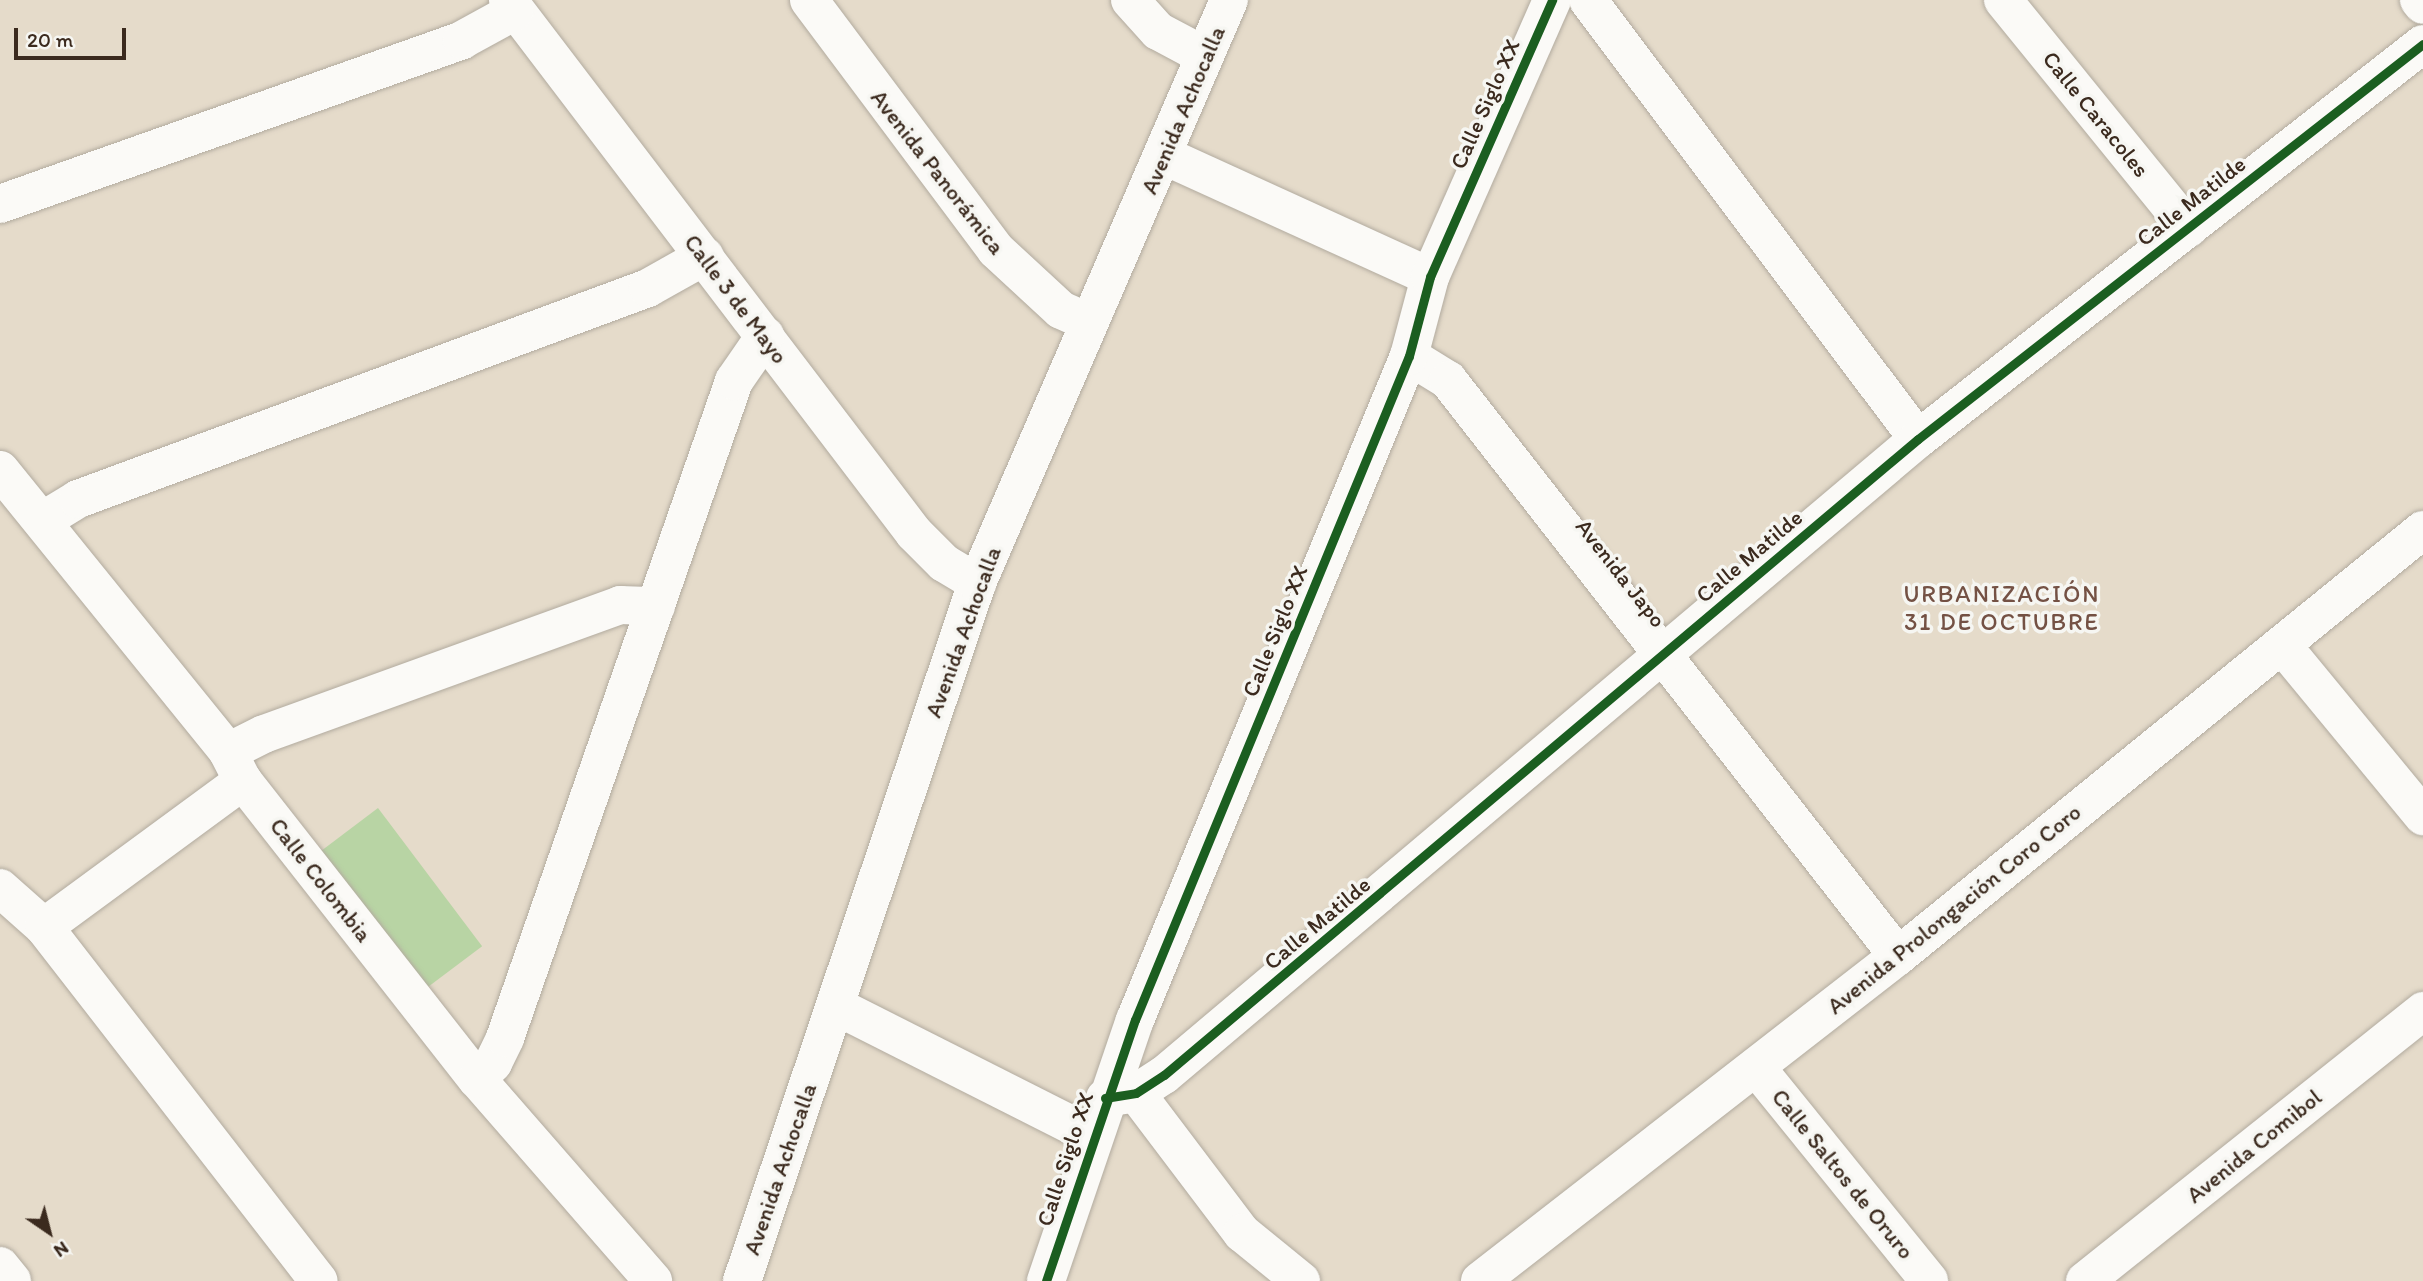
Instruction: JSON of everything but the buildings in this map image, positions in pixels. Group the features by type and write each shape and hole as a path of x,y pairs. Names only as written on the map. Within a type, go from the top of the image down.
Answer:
{"street":[{"name":"Avenida Panorámica","path":"809,0 996,250 1060,310 1088,322"},
{"path":"1130,0 1158,31 1205,56"},
{"name":"Avenida Achocalla","path":"742,1281 978,583 1088,322 1165,156 1229,0"},
{"name":"Calle Siglo XX","path":"1046,1281 1093,1136 1121,1095 1409,356 1430,277 1552,0"},
{"path":"1588,0 1918,439"},
{"name":"Calle Caracoles","path":"2003,0 2188,228"},
{"path":"2419,0 2423,5"},
{"path":"0,204 461,40 512,5"},
{"name":"Calle 3 de Mayo","path":"512,5 914,533 944,563 978,583"},
{"name":"Calle Matilde","path":"1121,1095 1164,1075 1363,911 1660,655 1918,439 2423,44"},
{"path":"1165,156 1430,277"},
{"path":"42,521 78,499 648,288 705,256"},
{"path":"477,1079 493,1063 505,1038 734,381 765,337"},
{"name":"Avenida Japo","path":"1409,356 1448,380 1660,655 1898,956"},
{"name":"Calle Colombia","path":"0,470 236,767 477,1079 653,1281"},
{"name":"Avenida Prolongación Coro Coro","path":"1480,1281 1898,956 2423,530"},
{"path":"44,927 236,767 264,734 620,605 656,606"},
{"path":"2282,645 2423,817"},
{"path":"0,888 44,927 319,1281"},
{"path":"836,1006 1093,1136"},
{"name":"Avenida Comibol","path":"2085,1281 2423,1011"},
{"name":"Calle Saltos de Oruro","path":"1756,1067 1929,1281"},
{"path":"1121,1095 1242,1233 1301,1281"},
{"path":"0,1266 12,1281"}],"green space":[{"path":"378,808 482,946 405,1005 301,866"}],"cycle path":[{"path":"1046,1281 1135,1020 1409,356 1430,277 1552,0"},
{"path":"1105,1098 1136,1093 1164,1075 1918,439 2423,44"}],"district":[{"name":"URBANIZACIÓN 31 DE OCTUBRE","path":"2002,608"}]}
